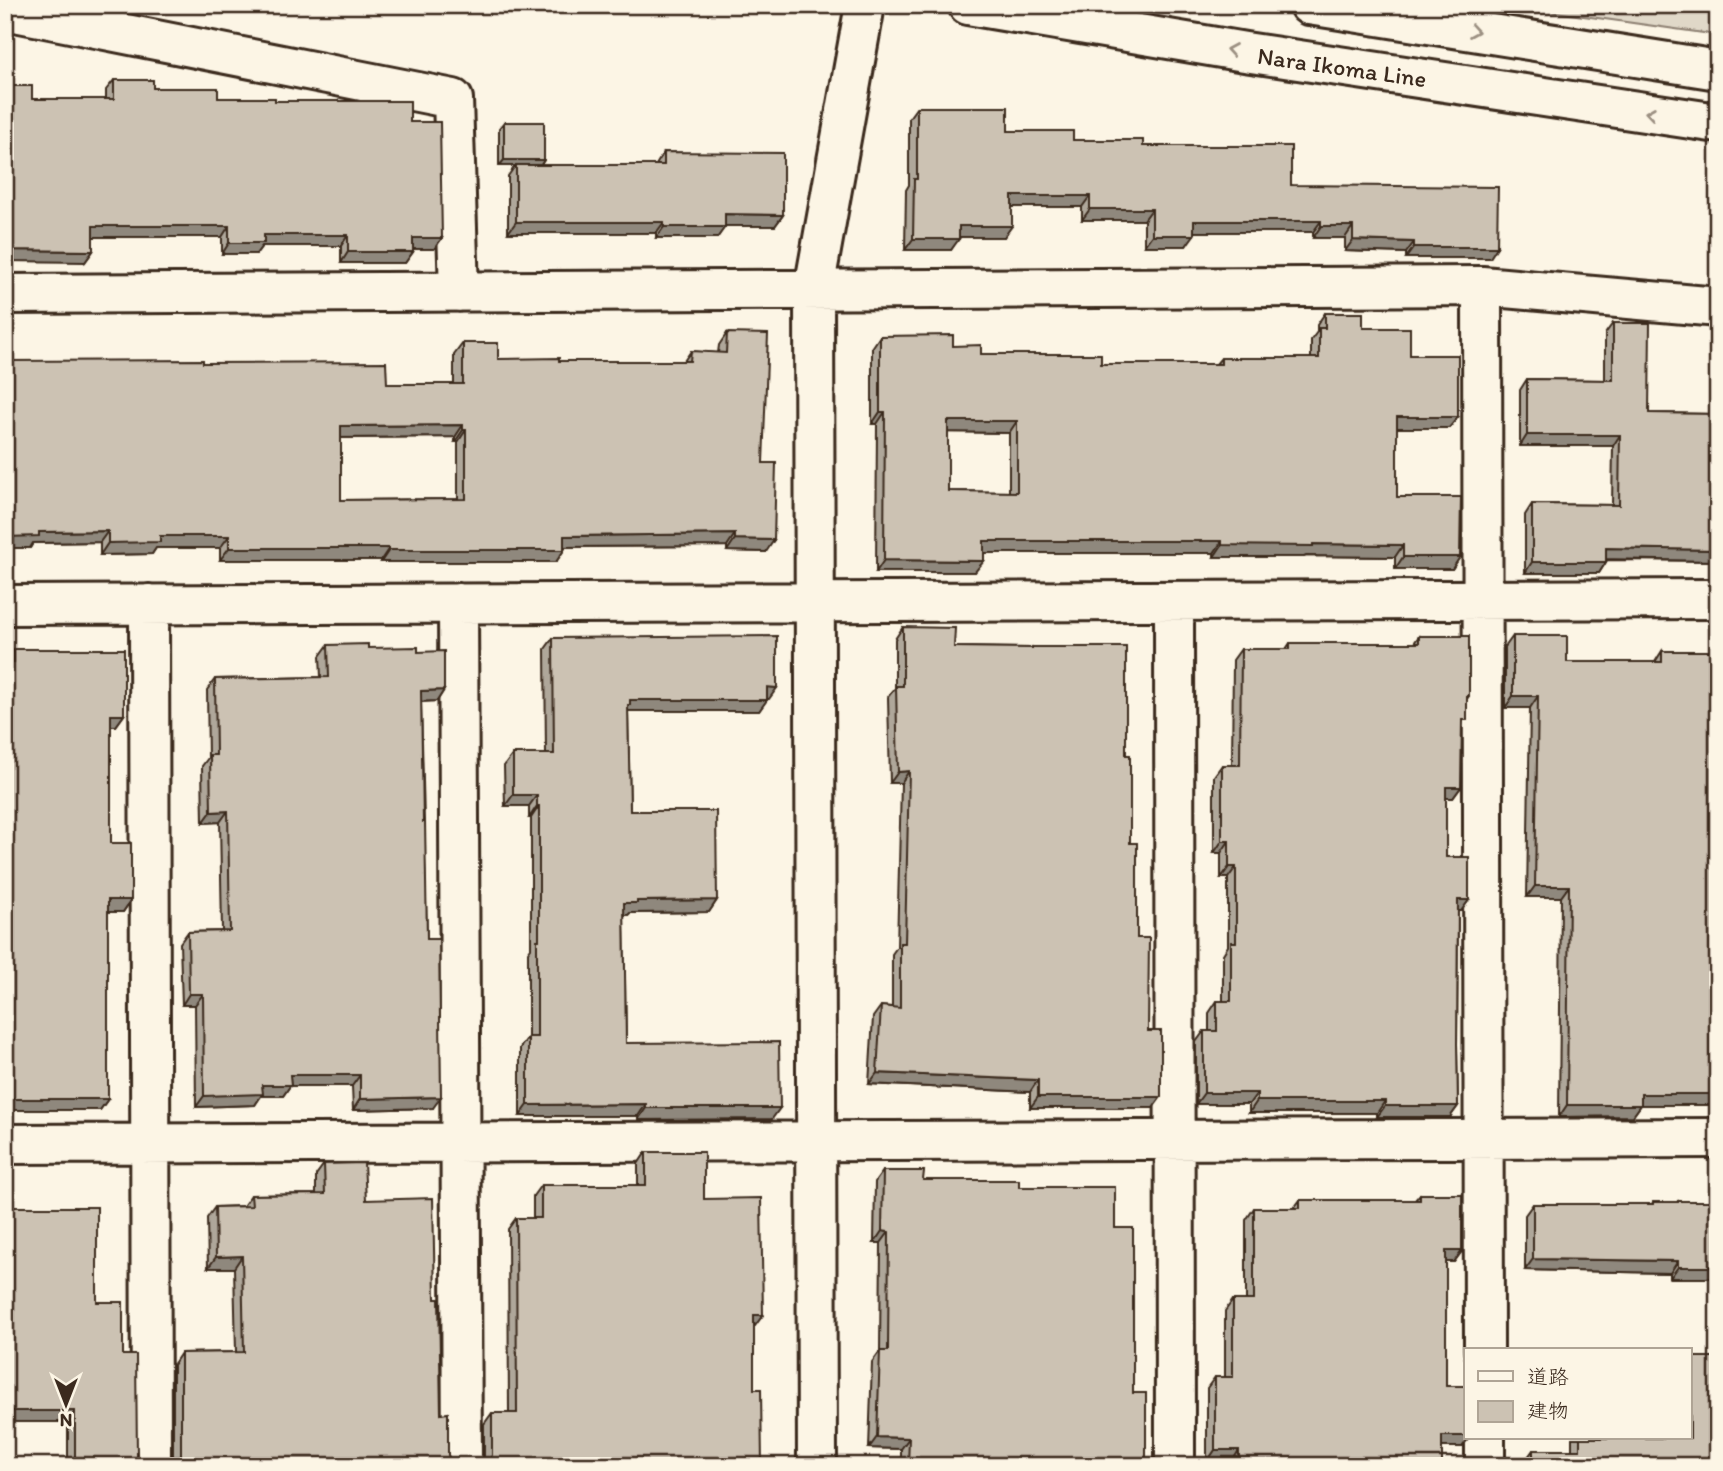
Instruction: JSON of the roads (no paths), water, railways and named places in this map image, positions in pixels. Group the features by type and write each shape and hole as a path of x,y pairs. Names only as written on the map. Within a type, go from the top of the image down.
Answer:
{"street":[{"path":"817,1466 814,289 864,5"},
{"name":"Nara Ikoma Line","path":"968,5 1245,52 1718,123"},
{"path":"1309,5 1718,70"},
{"path":"5,10 453,99 459,292"},
{"path":"5,294 1482,286 1718,307"},
{"path":"1482,286 1484,1348"},
{"path":"5,604 1718,599"},
{"path":"1174,601 1175,1466"},
{"path":"458,603 462,1466"},
{"path":"149,604 152,1466"},
{"path":"5,1144 1718,1138"},
{"path":"1485,1440 1485,1466"}]}
